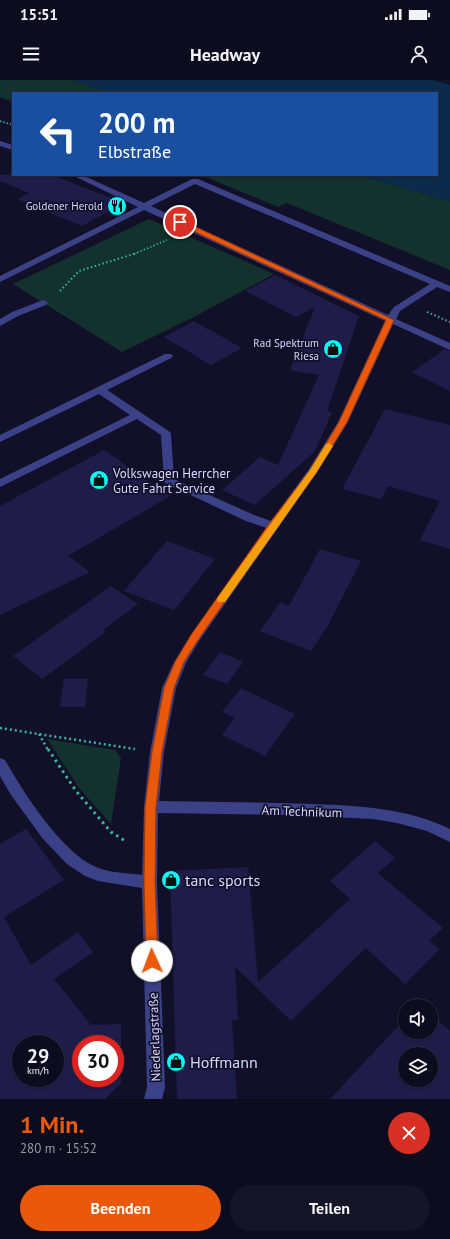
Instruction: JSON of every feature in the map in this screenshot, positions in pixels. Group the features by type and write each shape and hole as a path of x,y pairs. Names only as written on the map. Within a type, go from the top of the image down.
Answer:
{"street":[{"path":"0,143 12,148"},
{"path":"78,176 450,347"},
{"path":"0,279 195,181 450,289"},
{"name":"Niederlagstraße","path":"153,1099 156,1087 149,882 151,807 157,752 169,688 180,662 272,526 314,471 343,422 390,320 397,309 437,283"},
{"path":"0,323 15,314 43,303"},
{"path":"0,439 168,356"},
{"path":"100,390 166,434 169,482 250,518 272,526"},
{"path":"0,483 137,415"},
{"path":"0,764 12,786 57,846 84,869 109,877 149,882"},
{"name":"Am Technikum","path":"151,807 289,809 373,813 397,817 430,826 450,836"}],"path":[{"path":"0,121 12,125"},
{"path":"43,303 58,294 79,271 140,252 193,228"},
{"path":"0,728 157,752"},
{"path":"39,734 67,779 111,832 150,857"}],"green space":[{"path":"0,80 73,80 105,92 12,92 12,102 0,97"},
{"path":"203,176 362,176 450,201 450,270 287,203 278,207"},
{"path":"149,219 274,274 192,318 122,352 13,284"},
{"path":"47,739 115,750 121,758 111,824 79,788"}],"water":[{"path":"73,80 433,80 450,85 450,201 362,176 438,176 438,92 105,92"}],"building":[{"path":"0,175 55,176 124,203 82,226 17,199 29,193 0,181"},
{"path":"275,275 359,316 327,411 332,412 315,451 255,505 222,490 260,457 278,465 319,375 290,370 315,307 296,317 245,291"},
{"path":"194,321 242,348 211,365 164,337"},
{"path":"445,349 450,351 450,391 412,372"},
{"path":"385,409 450,425 450,549 420,540 440,501 388,486 381,499 342,489"},
{"path":"104,450 170,496 68,556 90,572 0,615 0,506"},
{"path":"167,541 215,559 174,610 124,591"},
{"path":"320,549 361,561 328,625 311,651 260,631 280,602 289,606"},
{"path":"111,586 138,604 103,630 106,632 42,679 13,656"},
{"path":"220,652 243,662 227,684 203,675"},
{"path":"64,679 88,679 85,707 60,707"},
{"path":"241,688 295,714 265,756 222,735 235,718 222,712"},
{"path":"26,829 64,880 4,917 31,965 78,932 93,952 54,979 91,1025 121,1024 121,1035 72,1035 72,1087 117,1087 105,1099 0,1099 0,844"},
{"path":"375,841 395,858 378,873 443,928 429,941 440,949 405,984 366,948 291,1021 235,967 238,1020 232,1021 237,1099 177,1099 170,871 248,867 258,982 350,899 330,881"},
{"path":"438,1020 450,1031 450,1099 330,1099 398,1026 398,1039 438,1039"}],"slow traffic":[{"path":"221,600 272,526 314,471 329,446"}],"place":[{"name":"Goldener Herold","path":"117,206"},
{"name":"Rad Spektrum Riesa","path":"333,349"},
{"name":"Volkswagen Herrcher Gute Fahrt Service","path":"99,480"},
{"name":"tanc sports","path":"171,880"},
{"name":"Hoffmann","path":"176,1062"}],"route":[{"path":"152,961 149,882 151,807 157,752 169,688 180,662 195,638 272,526 314,471 343,422 390,320 180,222"}]}
